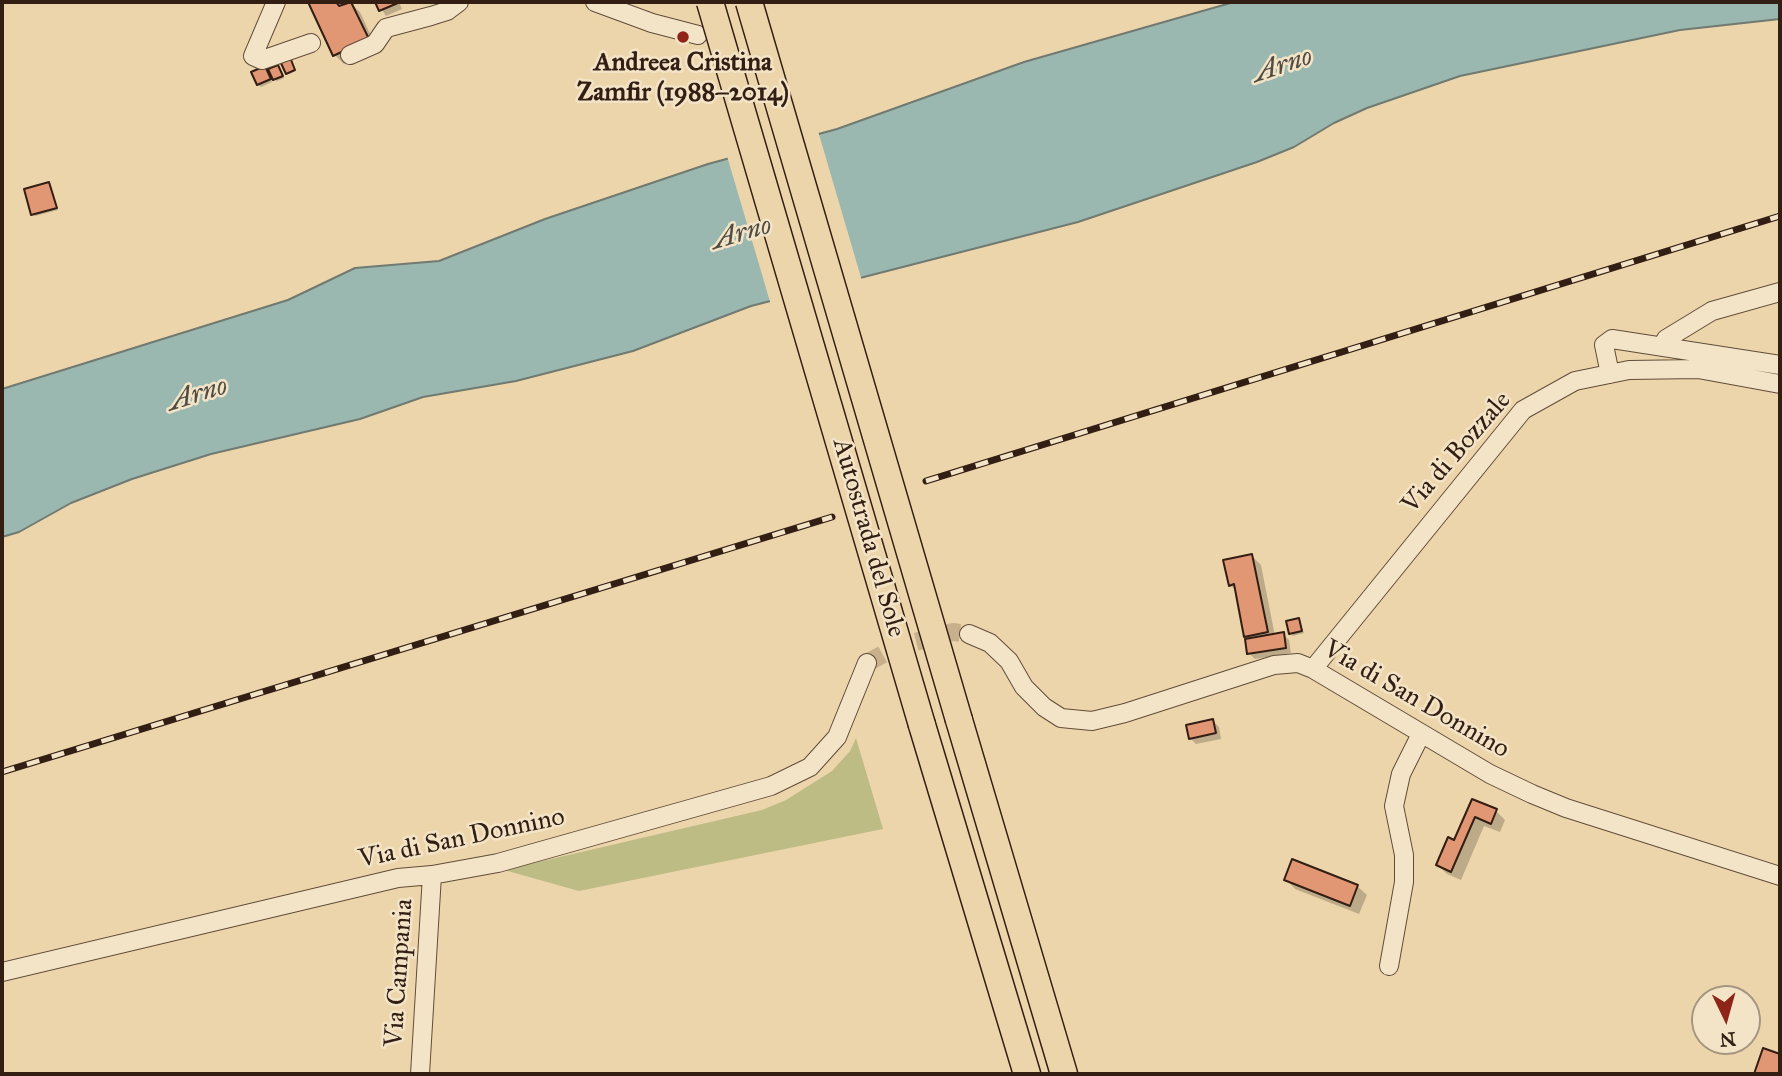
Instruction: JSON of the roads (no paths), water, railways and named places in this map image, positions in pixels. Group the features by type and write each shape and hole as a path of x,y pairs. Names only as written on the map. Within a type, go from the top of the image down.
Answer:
{"highway":[{"name":"Autostrada del Sole","path":"710,2 1027,1074"},
{"name":"Autostrada del Sole","path":"749,2 1063,1074"}],"street":[{"path":"276,2 253,56 262,60 311,43"},
{"path":"350,55 375,44 386,28 431,16 459,2"},
{"path":"594,2 652,23 698,35"},
{"path":"1663,346 1666,339 1712,311 1780,292"},
{"path":"1610,374 1604,345 1612,339 1780,365"},
{"name":"Via di Bozzale","path":"1314,669 1523,410 1575,381 1629,370 1698,369 1780,384"},
{"name":"Via di San Donnino","path":"970,634 990,643 1009,661 1024,687 1044,707 1061,718 1092,721 1274,665 1298,663 1314,669 1490,774 1532,794 1566,808 1780,876"},
{"name":"Via di San Donnino","path":"2,972 398,878 498,863 771,786 810,767 837,737 867,663"},
{"path":"1389,965 1404,882 1404,855 1394,806 1401,774 1421,733"},
{"name":"Via Campania","path":"420,1074 432,875"}],"water":[{"name":"Arno","path":"1234,2 1780,2 1780,19 1680,30 1460,76 1367,108 1334,123 1294,147 1257,162 1078,222 751,306 633,351 516,381 423,397 360,419 211,454 132,479 71,503 19,532 2,537 2,389 288,300 355,268 439,261 545,219 708,164 837,129 1024,62"}],"tunnel":[{"path":"867,663 896,647 953,632 969,634"}],"railway":[{"path":"926,481 1780,216"},
{"path":"2,772 832,517"}],"place":[{"name":"Andreea Cristina Zamfir (1988–2014)","path":"683,37"}]}
